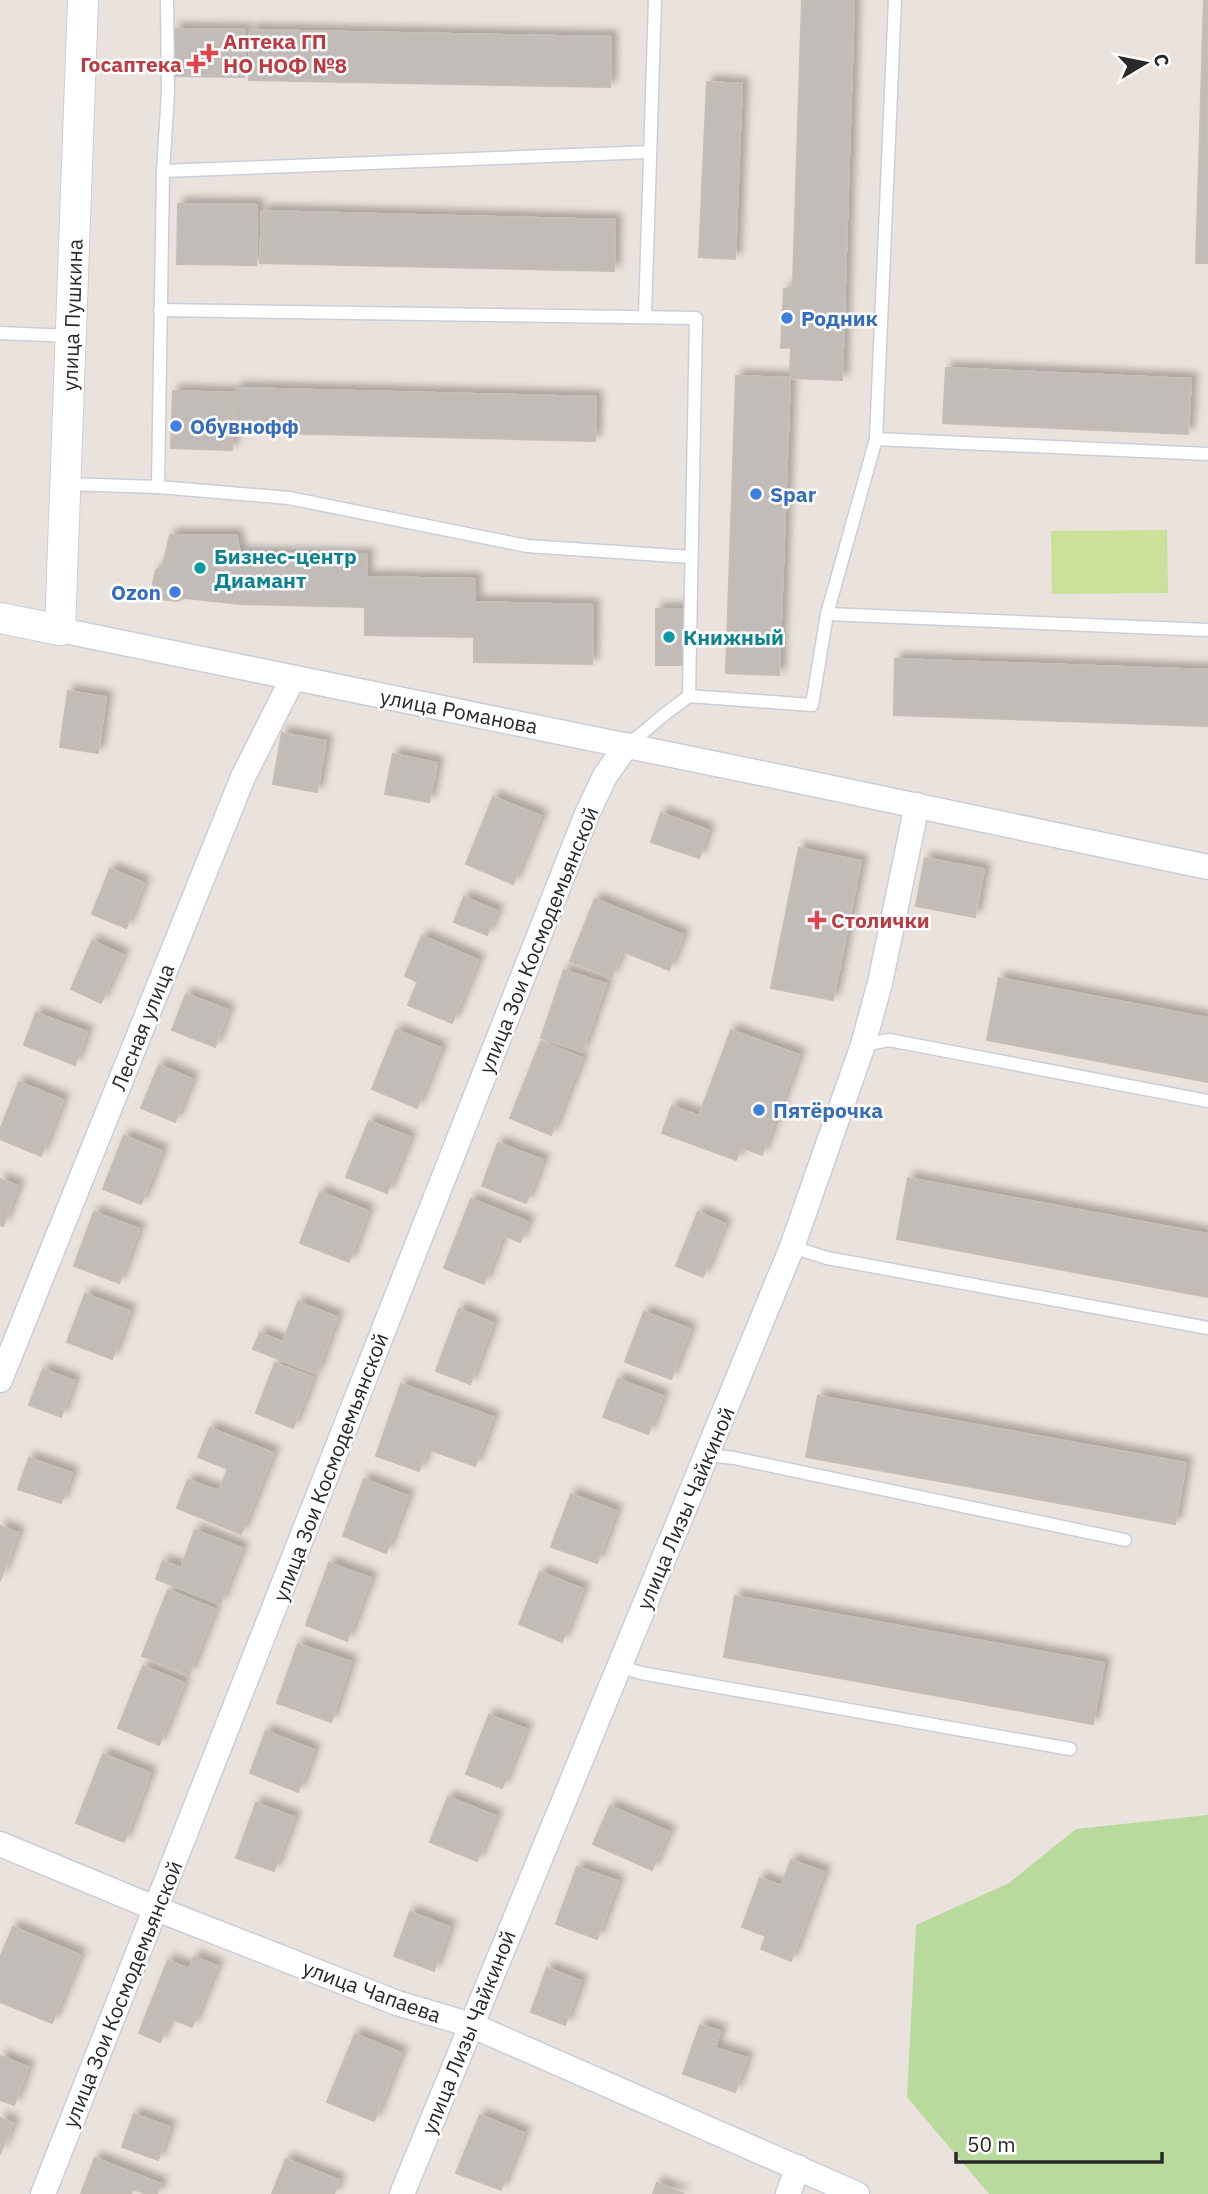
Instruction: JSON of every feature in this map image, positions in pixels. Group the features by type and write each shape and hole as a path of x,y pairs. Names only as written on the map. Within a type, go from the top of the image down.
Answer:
{"street":[{"name":"улица Пушкина","path":"60,630 83,0"},
{"name":"улица Романова","path":"0,618 627,745 1208,867"},
{"name":"Лесная улица","path":"0,1380 243,777 293,678"},
{"name":"улица Зои Космодемьянской","path":"43,2194 587,814 605,776 627,745"},
{"name":"улица Лизы Чайкиной","path":"402,2194 619,1665 709,1455 792,1247 863,1045 880,983 917,805"},
{"name":"улица Чапаева","path":"0,1844 397,2003 471,2025 857,2194"},
{"path":"788,2194 799,2167"}],"lane":[{"path":"158,487 167,0"},
{"path":"645,316 655,0"},
{"path":"627,745 689,696 812,705 827,614 876,439 895,0"},
{"path":"163,171 650,152"},
{"path":"160,310 696,318 689,696"},
{"path":"0,333 71,337"},
{"path":"876,439 1208,454"},
{"path":"66,484 158,487 289,498 527,546 691,557"},
{"path":"827,614 1208,630"},
{"path":"863,1045 889,1040 1208,1101"},
{"path":"792,1247 827,1258 1208,1328"},
{"path":"709,1455 1125,1540"},
{"path":"619,1665 641,1673 1070,1749"}],"green space":[{"path":"1167,530 1168,593 1052,594 1051,531"},
{"path":"1208,1815 1208,2194 989,2194 907,2097 916,1925 1009,1883 1076,1829"}],"building":[{"path":"802,0 854,0 842,380 790,378"},
{"path":"1204,0 1208,0 1208,263 1196,263"},
{"name":"Аптека ГП НО НОФ №8","path":"174,29 245,30 244,77 173,76"},
{"path":"250,30 611,37 610,87 249,80"},
{"path":"707,82 742,84 735,259 699,257"},
{"path":"178,204 257,205 256,265 177,264"},
{"path":"262,211 615,220 614,271 260,263"},
{"name":"Родник","path":"792,288 791,347 781,348 784,289"},
{"path":"946,368 1191,379 1188,434 943,423"},
{"path":"736,376 790,378 779,675 726,673"},
{"path":"236,388 596,397 595,441 235,432"},
{"path":"173,391 234,393 232,450 171,448"},
{"name":"Бизнес-центр Диамант","path":"170,535 236,535 240,553 240,604 185,598 177,601 161,599 154,592 153,583 156,570 163,565"},
{"path":"240,553 367,555 366,577 475,579 475,602 593,605 592,664 474,662 474,637 365,635 365,607 240,604"},
{"name":"Книжный","path":"656,609 682,609 682,665 656,665"},
{"path":"895,659 1208,670 1208,726 894,715"},
{"path":"68,691 106,697 98,753 60,747"},
{"path":"282,733 326,741 317,792 273,784"},
{"path":"393,754 437,763 429,802 385,794"},
{"path":"493,797 541,816 513,884 466,864"},
{"path":"661,813 708,830 699,858 651,842"},
{"path":"799,848 861,861 833,1000 771,988"},
{"path":"925,858 984,869 975,917 916,906"},
{"path":"110,869 144,883 126,928 92,914"},
{"path":"464,897 497,911 487,935 454,922"},
{"path":"595,899 683,935 669,970 622,951 611,978 570,961"},
{"path":"422,936 478,960 452,1023 408,1005 418,982 405,976"},
{"path":"92,941 123,955 101,1003 71,989"},
{"path":"564,970 606,984 582,1052 541,1038"},
{"path":"999,978 1208,1018 1208,1082 987,1040"},
{"path":"186,994 228,1010 215,1047 172,1030"},
{"path":"36,1013 87,1032 75,1065 24,1045"},
{"path":"396,1030 441,1048 417,1108 372,1089"},
{"path":"731,1030 799,1055 762,1155 741,1147 736,1160 662,1133 672,1106 699,1116"},
{"path":"541,1041 582,1058 551,1135 510,1118"},
{"path":"159,1065 192,1079 175,1122 141,1108"},
{"path":"19,1082 63,1100 41,1156 0,1139 0,1130"},
{"path":"369,1121 410,1137 387,1193 346,1177"},
{"path":"124,1136 162,1151 141,1204 103,1189"},
{"path":"498,1143 543,1160 526,1203 482,1186"},
{"path":"908,1178 1208,1234 1208,1297 897,1239"},
{"path":"0,1179 18,1186 3,1226 0,1225"},
{"path":"320,1192 368,1211 349,1262 300,1243"},
{"path":"471,1199 528,1222 520,1242 503,1235 484,1284 444,1268"},
{"path":"94,1212 139,1229 119,1283 74,1266"},
{"path":"698,1212 725,1224 703,1277 676,1266"},
{"path":"85,1294 130,1311 112,1359 67,1342"},
{"path":"298,1302 337,1317 316,1374 253,1349 260,1333 283,1342"},
{"path":"459,1309 493,1323 470,1384 436,1371"},
{"path":"644,1312 690,1329 671,1379 625,1362"},
{"path":"275,1363 313,1377 293,1428 256,1413"},
{"path":"43,1369 74,1381 61,1417 29,1405"},
{"path":"618,1379 663,1396 648,1434 603,1417"},
{"path":"401,1384 493,1417 475,1466 428,1449 419,1471 376,1456"},
{"path":"818,1396 1186,1463 1175,1524 806,1457"},
{"path":"210,1428 273,1453 241,1534 177,1508 188,1480 219,1491 228,1469 198,1457"},
{"path":"29,1458 72,1473 61,1503 18,1489"},
{"path":"364,1479 408,1496 386,1553 343,1536"},
{"path":"571,1494 616,1511 597,1563 551,1547"},
{"path":"0,1526 18,1533 0,1581"},
{"path":"195,1530 242,1548 220,1604 156,1579 163,1561 181,1568"},
{"path":"329,1563 371,1578 347,1641 306,1625"},
{"path":"540,1572 583,1589 562,1642 519,1624"},
{"path":"168,1590 215,1609 189,1675 142,1656"},
{"path":"735,1596 1104,1663 1093,1724 724,1657"},
{"path":"298,1644 351,1662 331,1722 277,1703"},
{"path":"143,1666 184,1683 159,1745 118,1728"},
{"path":"489,1715 526,1729 502,1788 466,1774"},
{"path":"266,1731 314,1750 298,1792 250,1773"},
{"path":"103,1754 150,1773 124,1842 76,1823"},
{"path":"448,1797 496,1816 477,1861 430,1842"},
{"path":"256,1803 294,1817 274,1871 236,1858"},
{"path":"610,1806 669,1832 652,1870 593,1844"},
{"path":"791,1860 824,1872 791,1961 761,1949 766,1936 742,1927 760,1878 781,1886"},
{"path":"577,1867 618,1881 597,1939 556,1924"},
{"path":"410,1912 450,1927 434,1971 394,1956"},
{"path":"13,1927 80,1955 52,2023 0,2002 0,1958"},
{"path":"194,1957 217,1966 192,2027 170,2018 160,2042 139,2033 168,1960 189,1969"},
{"path":"547,1968 581,1981 565,2025 531,2012"},
{"path":"700,2025 720,2031 715,2048 747,2058 735,2092 683,2074"},
{"path":"355,2034 401,2053 374,2121 327,2102"},
{"path":"0,2056 28,2067 14,2105 0,2100"},
{"path":"134,2114 170,2127 158,2160 122,2147"},
{"path":"480,2115 524,2133 501,2190 456,2173"},
{"path":"0,2118 13,2123 0,2154"},
{"path":"95,2158 161,2184 157,2194 133,2189 131,2194 81,2194"},
{"path":"286,2159 339,2180 334,2194 272,2194"},
{"path":"657,2183 684,2194 653,2194"}],"place":[{"name":"Аптека ГП НО НОФ №8","path":"209,53"},
{"name":"Госаптека","path":"196,64"},
{"name":"Родник","path":"787,318"},
{"name":"Обувнофф","path":"176,426"},
{"name":"Spar","path":"756,494"},
{"name":"Бизнес-центр Диамант","path":"200,568"},
{"name":"Ozon","path":"175,592"},
{"name":"Книжный","path":"669,637"},
{"name":"Столички","path":"817,920"},
{"name":"Пятёрочка","path":"759,1110"}]}
